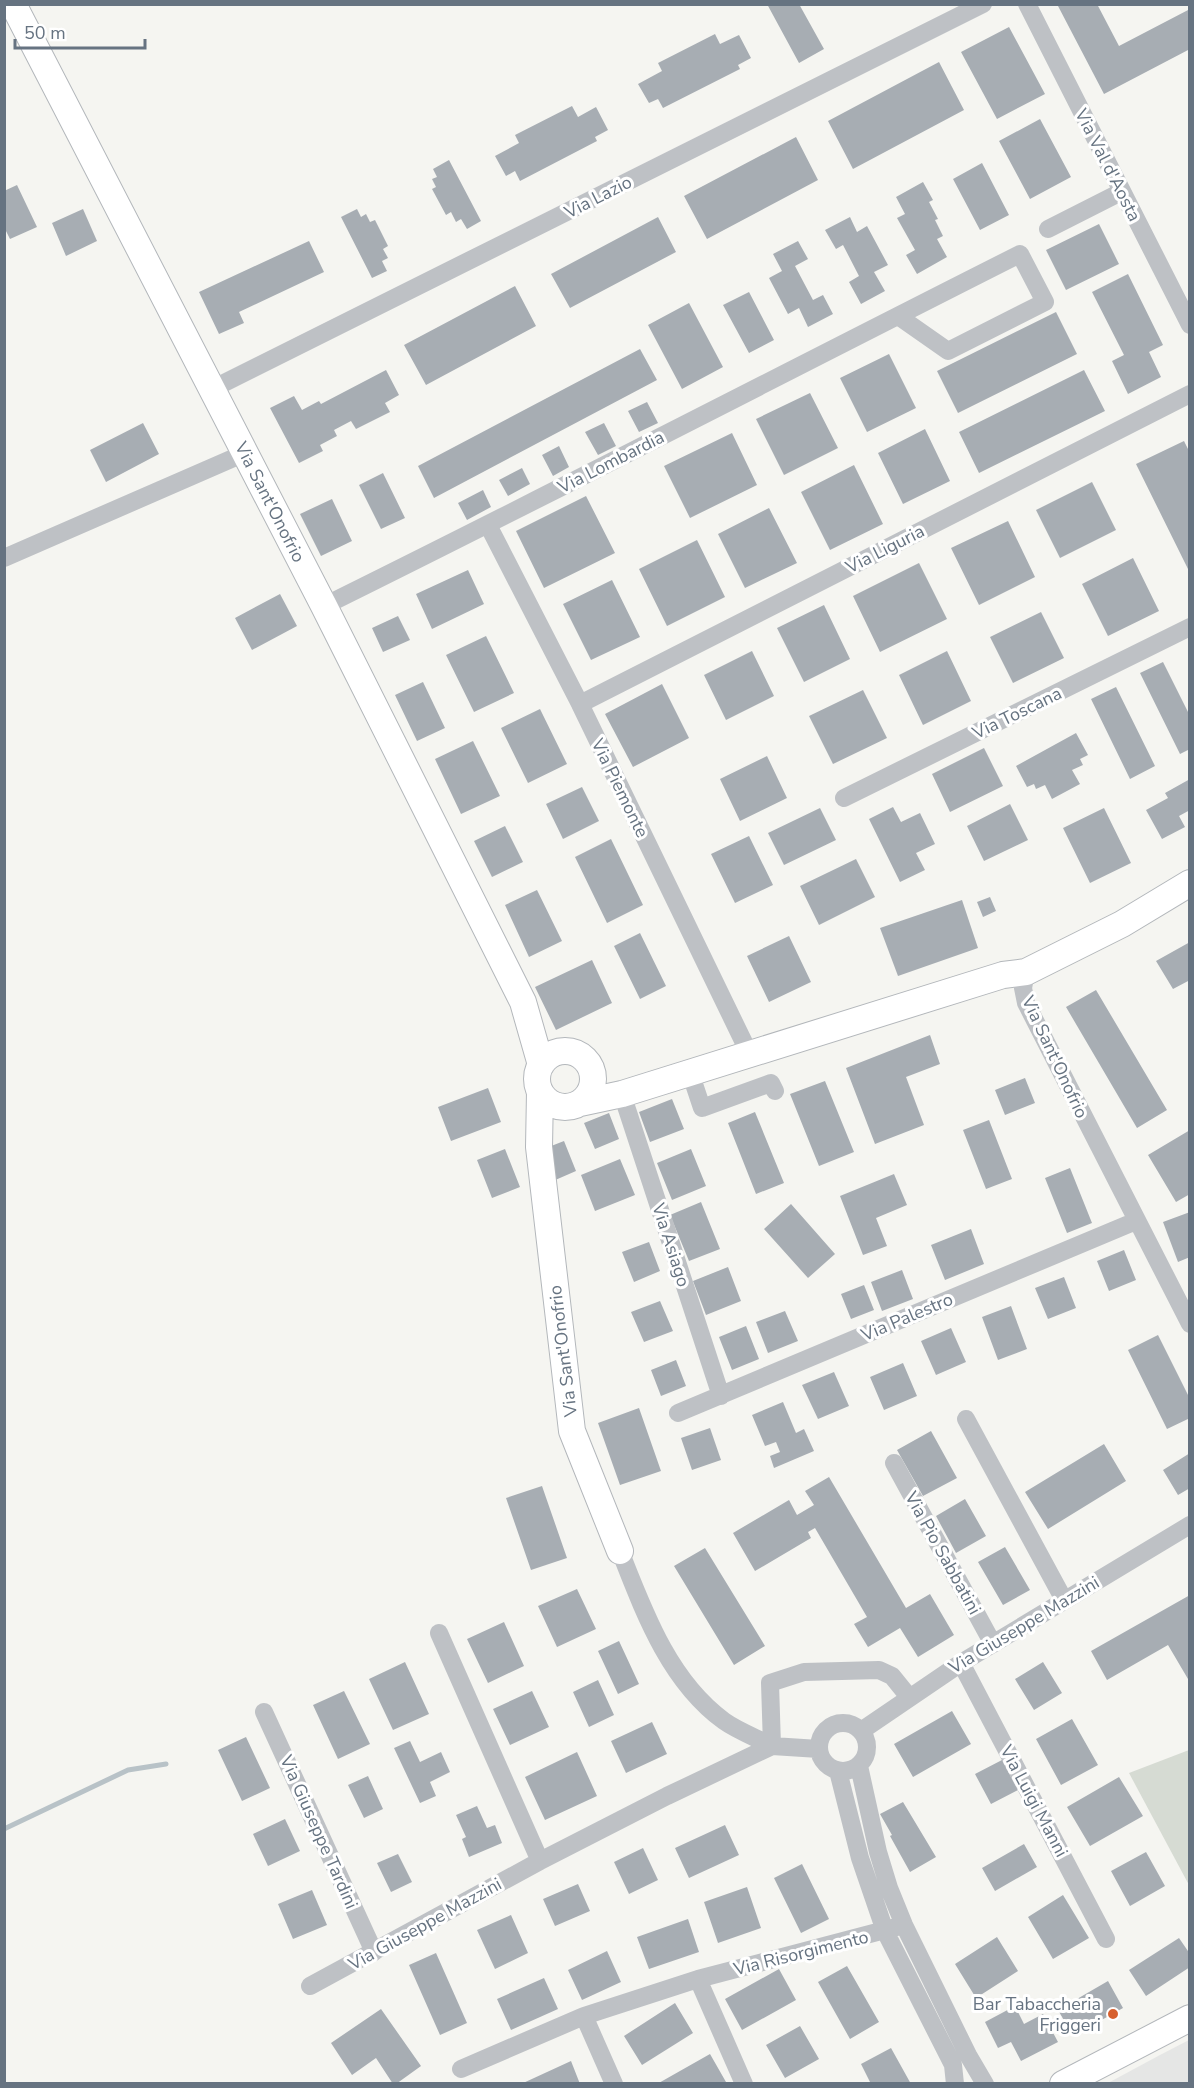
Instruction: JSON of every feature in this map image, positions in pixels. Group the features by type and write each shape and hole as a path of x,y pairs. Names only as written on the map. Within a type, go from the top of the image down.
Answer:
{"street":[{"name":"Via Sant'Onofrio","path":"13,4 324,606 523,1002 541,1065 538,1074 540,1143 572,1431 620,1551"},
{"name":"Via Lazio","path":"212,388 983,4"},
{"name":"Via Val d'Aosta","path":"1027,4 1190,326"},
{"path":"1048,229 1121,192"},
{"name":"Via Lombardia","path":"324,606 1020,254 1045,302 948,351 898,316"},
{"name":"Via Liguria","path":"580,704 1190,394"},
{"path":"4,558 245,453"},
{"name":"Via Piemonte","path":"488,525 580,704 749,1053"},
{"name":"Via Toscana","path":"844,798 1190,627"},
{"path":"1026,972 1122,924 1190,884"},
{"name":"Via Sant'Onofrio","path":"571,1105 622,1094 1003,975 1026,972 1023,988 1026,1003 1190,1324"},
{"name":"Via Sant'Onofrio","path":"523,1002 563,1051 572,1052 587,1062 593,1079"},
{"path":"541,1065 554,1053 563,1051"},
{"path":"690,1072 702,1108 771,1083 775,1090"},
{"path":"540,1143 571,1105 587,1096 593,1079 622,1094"},
{"path":"540,1092 546,1099 571,1105"},
{"name":"Via Asiago","path":"622,1094 721,1396"},
{"name":"Via Palestro","path":"678,1413 1136,1221"},
{"path":"966,1419 1064,1600"},
{"name":"Via Pio Sabbatini","path":"894,1463 993,1644"},
{"name":"Via Giuseppe Mazzini","path":"861,1731 961,1663 1190,1525"},
{"path":"620,1551 644,1610 670,1661 696,1696 724,1721 772,1746 770,1683 804,1672 879,1670 892,1676 909,1697"},
{"path":"439,1633 540,1861"},
{"name":"Via Luigi Manni","path":"961,1663 1106,1939"},
{"name":"Via Giuseppe Tardini","path":"264,1712 374,1952"},
{"path":"848,1723 861,1731 865,1736 867,1749 859,1766 838,1771 825,1763 819,1749 822,1734 833,1725 848,1723"},
{"name":"Via Giuseppe Mazzini","path":"310,1986 540,1861 667,1796 772,1746 819,1749"},
{"path":"859,1766 878,1852 889,1888 904,1925 968,2055 985,2084"},
{"path":"838,1771 860,1858 885,1931 953,2065 955,2084"},
{"name":"Via Risorgimento","path":"461,2069 584,2016 698,1980 904,1925"},
{"path":"698,1980 744,2084"},
{"path":"584,2016 614,2084"},
{"path":"1063,2084 1190,2018"}],"shaded area":[{"path":"1189,1750 1189,1885 1129,1773"},
{"path":"1189,2040 1189,2083 1108,2083 1160,2055"}],"building":[{"path":"767,4 799,4 824,49 799,63"},
{"path":"1061,4 1097,4 1119,46 1190,9 1190,49 1104,94 1058,6"},
{"path":"1009,27 1045,94 997,119 961,52"},
{"path":"715,34 720,44 739,35 751,58 738,65 740,69 663,108 658,99 649,103 638,84 662,71 658,63"},
{"path":"939,62 964,110 853,169 828,121"},
{"path":"572,106 578,117 596,107 608,130 595,137 597,141 520,181 515,171 506,176 495,156 519,143 515,135"},
{"path":"1040,119 1071,177 1030,199 999,141"},
{"path":"796,137 818,180 707,239 684,196"},
{"path":"449,160 481,221 467,229 461,219 456,222 451,212 446,215 432,189 436,187 432,179 437,177 433,169"},
{"path":"982,163 1009,215 980,230 953,179"},
{"path":"923,182 933,200 929,202 938,219 935,220 943,236 937,239 947,257 917,274 906,255 915,250 897,218 905,214 896,197"},
{"path":"17,185 37,227 10,239 4,227 4,191"},
{"path":"83,209 97,241 66,256 52,223"},
{"path":"357,209 361,217 366,214 370,222 375,220 388,246 383,249 388,258 382,261 387,271 372,278 341,217"},
{"path":"658,217 676,252 570,308 551,274"},
{"path":"850,217 857,232 867,226 888,265 874,272 885,291 861,304 849,282 859,276 843,245 836,249 825,230"},
{"path":"1099,224 1119,264 1066,290 1046,250"},
{"path":"309,241 324,272 239,312 244,323 219,334 199,292"},
{"path":"798,241 808,259 795,266 813,300 823,295 833,314 808,327 799,308 788,314 769,278 782,271 773,254"},
{"path":"1128,274 1163,345 1149,352 1161,377 1128,394 1112,361 1124,355 1092,292"},
{"path":"515,286 536,326 426,385 404,345"},
{"path":"749,292 774,340 749,353 723,305"},
{"path":"689,303 723,367 682,389 648,325"},
{"path":"1056,312 1077,354 958,413 937,371"},
{"path":"640,349 657,380 434,498 418,466"},
{"path":"889,354 916,408 867,432 840,378"},
{"path":"386,370 399,395 385,403 390,412 356,429 351,421 334,430 337,436 320,445 323,451 299,463 270,408 294,396 302,410 319,401 321,404"},
{"path":"1084,370 1105,411 979,473 959,432"},
{"path":"810,393 838,448 784,475 756,419"},
{"path":"647,402 658,423 639,432 628,411"},
{"path":"143,423 159,454 106,482 90,450"},
{"path":"604,423 616,446 598,455 585,432"},
{"path":"925,429 950,481 903,504 878,453"},
{"path":"732,433 757,485 690,518 664,466"},
{"path":"1184,441 1190,453 1190,568 1188,569 1136,464"},
{"path":"559,446 569,467 553,476 542,455"},
{"path":"854,465 883,524 830,550 801,492"},
{"path":"522,468 530,484 508,496 499,480"},
{"path":"383,473 405,518 381,529 359,485"},
{"path":"1092,482 1116,530 1060,558 1036,510"},
{"path":"483,490 491,507 467,520 458,503"},
{"path":"586,496 615,553 544,588 516,531"},
{"path":"332,499 352,541 321,556 300,514"},
{"path":"769,508 797,563 745,588 718,534"},
{"path":"1008,521 1035,577 979,605 951,548"},
{"path":"697,540 725,597 667,626 639,569"},
{"path":"1133,558 1159,611 1108,636 1082,584"},
{"path":"919,563 947,619 880,652 853,596"},
{"path":"468,570 484,604 432,629 416,594"},
{"path":"612,580 640,637 591,660 563,604"},
{"path":"280,594 297,626 252,650 235,618"},
{"path":"824,605 850,659 804,682 777,628"},
{"path":"1041,612 1064,658 1013,683 990,637"},
{"path":"398,616 410,640 383,652 372,628"},
{"path":"486,636 514,693 474,712 446,655"},
{"path":"752,651 774,696 726,720 704,675"},
{"path":"947,651 971,701 923,725 899,675"},
{"path":"1163,662 1190,716 1190,749 1180,754 1140,673"},
{"path":"423,682 445,728 417,741 395,695"},
{"path":"662,684 689,738 633,767 605,714"},
{"path":"1116,687 1155,766 1130,779 1091,699"},
{"path":"863,690 887,738 833,764 809,716"},
{"path":"540,709 567,764 528,783 501,728"},
{"path":"1076,733 1088,755 1080,759 1083,765 1072,770 1080,784 1052,799 1045,785 1036,789 1034,784 1027,787 1016,766"},
{"path":"473,741 500,796 461,814 435,759"},
{"path":"984,748 1003,786 950,812 932,774"},
{"path":"767,756 787,798 740,821 720,779"},
{"path":"1190,779 1190,810 1179,816 1185,827 1162,839 1146,810 1168,798 1165,793"},
{"path":"582,787 599,821 563,839 546,804"},
{"path":"1010,804 1028,840 984,861 967,826"},
{"path":"893,807 901,822 920,813 935,844 916,853 925,870 900,882 869,819"},
{"path":"820,808 836,840 784,865 768,833"},
{"path":"1104,808 1131,863 1090,883 1063,828"},
{"path":"505,826 523,862 492,877 474,841"},
{"path":"749,836 773,885 735,903 711,854"},
{"path":"611,839 643,905 607,923 575,857"},
{"path":"856,859 875,897 819,925 800,886"},
{"path":"537,890 562,941 529,957 505,905"},
{"path":"990,897 996,911 983,917 977,902"},
{"path":"962,900 978,948 898,976 880,928"},
{"path":"640,933 666,986 640,999 614,946"},
{"path":"789,936 811,982 769,1002 747,956"},
{"path":"1190,942 1190,980 1173,989 1156,961"},
{"path":"592,960 612,1003 556,1030 535,987"},
{"path":"1096,990 1167,1110 1137,1128 1066,1007"},
{"path":"930,1035 940,1064 906,1077 924,1125 875,1144 846,1068"},
{"path":"1025,1078 1035,1103 1005,1115 995,1090"},
{"path":"825,1081 854,1152 819,1166 790,1094"},
{"path":"488,1088 501,1122 451,1141 438,1107"},
{"path":"672,1099 684,1129 650,1142 639,1112"},
{"path":"755,1112 784,1183 756,1194 728,1123"},
{"path":"609,1113 619,1139 595,1149 584,1123"},
{"path":"989,1120 1012,1179 986,1189 963,1130"},
{"path":"1190,1130 1190,1194 1176,1202 1148,1155"},
{"path":"564,1141 576,1171 553,1181 541,1150"},
{"path":"505,1149 520,1187 492,1198 477,1160"},
{"path":"691,1149 706,1186 672,1200 657,1163"},
{"path":"620,1159 635,1195 595,1211 581,1175"},
{"path":"1070,1168 1092,1223 1067,1233 1045,1178"},
{"path":"894,1174 907,1205 876,1218 887,1246 863,1255 840,1196"},
{"path":"701,1202 720,1249 689,1261 670,1215"},
{"path":"791,1204 835,1254 808,1278 764,1229"},
{"path":"1190,1212 1190,1257 1178,1262 1163,1222"},
{"path":"971,1229 984,1264 945,1280 931,1245"},
{"path":"649,1242 660,1271 634,1282 622,1252"},
{"path":"1124,1250 1136,1280 1109,1291 1097,1261"},
{"path":"728,1267 741,1301 706,1315 693,1281"},
{"path":"902,1270 913,1299 882,1311 871,1282"},
{"path":"1064,1277 1076,1308 1048,1319 1035,1288"},
{"path":"864,1285 874,1310 851,1319 841,1294"},
{"path":"660,1301 673,1331 644,1342 631,1312"},
{"path":"1011,1306 1027,1349 998,1360 982,1317"},
{"path":"785,1311 798,1341 768,1353 756,1322"},
{"path":"746,1326 759,1359 732,1370 719,1337"},
{"path":"951,1328 966,1362 936,1375 921,1341"},
{"path":"1158,1335 1190,1399 1190,1418 1167,1429 1128,1350"},
{"path":"676,1360 686,1386 661,1396 651,1370"},
{"path":"903,1363 917,1396 884,1410 870,1377"},
{"path":"834,1372 849,1406 818,1419 802,1385"},
{"path":"783,1402 796,1433 804,1429 814,1451 774,1468 770,1456 780,1452 776,1442 765,1446 752,1415"},
{"path":"639,1408 661,1471 620,1485 598,1423"},
{"path":"710,1428 721,1460 692,1470 681,1438"},
{"path":"931,1431 957,1478 923,1496 897,1450"},
{"path":"1104,1444 1126,1481 1048,1529 1025,1492"},
{"path":"1190,1453 1190,1488 1178,1495 1163,1470"},
{"path":"829,1477 906,1608 930,1594 954,1635 918,1657 900,1628 868,1647 854,1624 867,1617 815,1528 808,1532 811,1538 755,1571 733,1533 789,1500 797,1515 814,1505 805,1491"},
{"path":"542,1486 567,1558 531,1570 506,1498"},
{"path":"965,1499 986,1536 956,1553 936,1516"},
{"path":"1005,1547 1030,1590 1003,1605 978,1562"},
{"path":"705,1548 765,1646 734,1665 674,1566"},
{"path":"577,1589 596,1629 557,1647 538,1606"},
{"path":"1190,1595 1190,1678 1188,1679 1168,1645 1107,1680 1091,1651"},
{"path":"504,1622 524,1666 488,1683 467,1639"},
{"path":"619,1641 639,1684 618,1694 598,1651"},
{"path":"405,1662 429,1714 393,1730 369,1679"},
{"path":"1043,1662 1062,1693 1034,1710 1015,1679"},
{"path":"598,1680 614,1715 589,1727 573,1692"},
{"path":"344,1691 370,1744 338,1759 313,1705"},
{"path":"532,1691 549,1727 510,1745 493,1709"},
{"path":"952,1711 971,1744 913,1777 894,1744"},
{"path":"1072,1719 1098,1765 1061,1785 1036,1739"},
{"path":"652,1722 667,1754 626,1773 611,1741"},
{"path":"246,1737 270,1788 242,1801 218,1750"},
{"path":"410,1741 420,1762 441,1752 450,1772 430,1782 436,1796 420,1803 394,1748"},
{"path":"577,1752 597,1796 545,1820 525,1777"},
{"path":"1002,1760 1018,1790 991,1804 975,1774"},
{"path":"368,1776 383,1809 364,1818 348,1785"},
{"path":"1119,1777 1143,1816 1090,1846 1067,1807"},
{"path":"903,1802 936,1857 910,1872 880,1814"},
{"path":"477,1806 487,1828 495,1825 502,1843 469,1857 462,1839 466,1837 456,1815"},
{"path":"285,1819 300,1851 268,1866 253,1834"},
{"path":"725,1825 739,1855 689,1878 675,1848"},
{"path":"1024,1844 1037,1867 995,1891 982,1868"},
{"path":"643,1848 658,1880 629,1894 614,1862"},
{"path":"1146,1852 1165,1886 1130,1906 1111,1871"},
{"path":"398,1854 412,1882 391,1892 377,1863"},
{"path":"802,1864 829,1919 801,1933 774,1878"},
{"path":"578,1884 590,1911 555,1926 543,1899"},
{"path":"747,1887 761,1928 718,1943 704,1902"},
{"path":"312,1890 327,1925 293,1939 278,1904"},
{"path":"1063,1895 1089,1938 1053,1959 1028,1917"},
{"path":"511,1915 528,1953 495,1969 477,1930"},
{"path":"688,1919 699,1952 649,1969 637,1937"},
{"path":"997,1937 1018,1971 976,1998 955,1964"},
{"path":"1179,1938 1190,1954 1190,1967 1146,1996 1129,1970"},
{"path":"607,1951 621,1982 582,2000 568,1970"},
{"path":"436,1953 467,2023 440,2035 409,1965"},
{"path":"847,1966 879,2022 850,2039 818,1982"},
{"path":"779,1969 796,2000 742,2030 725,1999"},
{"path":"544,1978 558,2009 511,2030 497,1999"},
{"path":"1108,1981 1123,2008 1073,2036 1058,2010"},
{"path":"675,2003 693,2033 642,2065 624,2036"},
{"path":"1015,2006 1024,2024 1043,2014 1058,2042 1021,2061 1011,2042 998,2048 985,2022"},
{"path":"381,2009 421,2066 396,2084 393,2084 376,2058 352,2075 331,2043"},
{"path":"800,2026 819,2059 785,2078 766,2045"},
{"path":"891,2048 911,2084 871,2084 861,2064"},
{"path":"710,2054 726,2082 722,2084 657,2084"},
{"path":"571,2061 580,2084 521,2084"}],"waterway":[{"path":"4,1829 128,1770 166,1764"}],"place":[{"name":"Bar Tabaccheria Friggeri","path":"1113,2014"}]}
